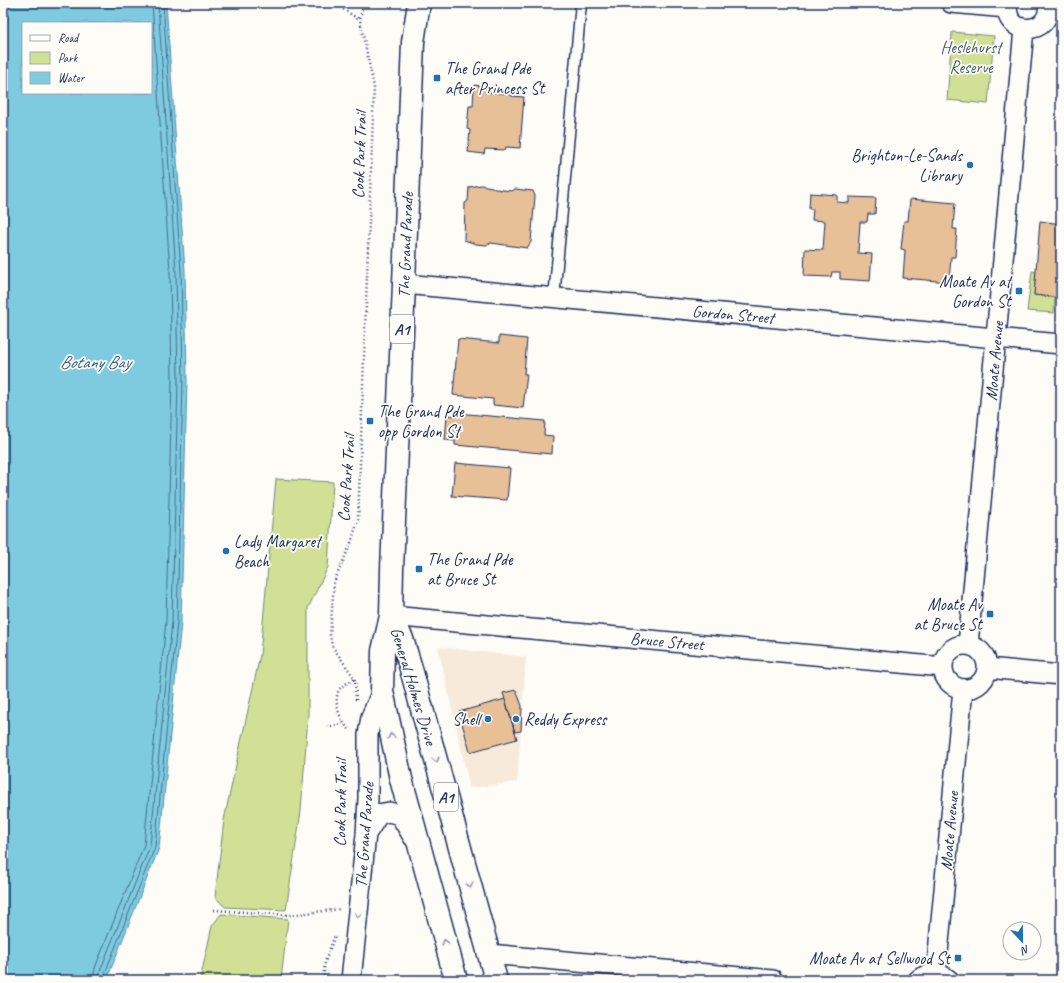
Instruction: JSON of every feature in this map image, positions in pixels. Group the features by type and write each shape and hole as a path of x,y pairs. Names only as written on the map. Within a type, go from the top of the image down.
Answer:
{"highway":[{"name":"The Grand Parade","path":"408,3 413,42"},
{"name":"The Grand Parade","path":"391,616 413,42 419,3"},
{"name":"General Holmes Drive","path":"391,616 383,651 382,691 401,779 456,980"},
{"name":"General Holmes Drive","path":"391,616 402,639 410,665 496,980"}],"street":[{"path":"951,3 1007,5 1008,14 1014,24 1024,29 1037,27 1052,9"},
{"name":"Moate Avenue","path":"968,645 1024,29"},
{"name":"Gordon Street","path":"404,284 1061,344"},
{"name":"Bruce Street","path":"391,616 942,667"},
{"path":"961,645 974,647 984,656 987,662 986,675 982,681 977,686 963,690 956,688 946,680 942,667 948,653 961,645"},
{"path":"987,668 1061,675"},
{"name":"Moate Avenue","path":"943,977 963,690"},
{"name":"The Grand Parade","path":"351,980 366,834 368,799 368,735 371,717 382,691"},
{"path":"366,834 379,814 389,812 400,815 422,854"},
{"path":"489,954 773,980"},
{"path":"918,980 923,976 943,977"}],"lane":[{"path":"554,298 581,3"}],"path":[{"path":"333,3 360,20 363,3"},
{"name":"Cook Park Trail","path":"355,705 356,691 354,679 332,646 330,636 334,582 351,543 358,520 374,87 360,20"},
{"path":"354,679 345,684 339,690 336,700 343,724 354,733"},
{"path":"327,727 343,724"},
{"path":"214,910 290,915 344,908 342,915"},
{"path":"323,980 325,962 337,928"}],"shaded area":[{"name":"Shell","path":"438,647 526,657 517,782 470,788"}],"green space":[{"name":"Heslehurst Reserve","path":"952,32 994,36 988,104 947,100"},
{"path":"1032,271 1036,272 1034,295 1055,297 1054,313 1027,311"},
{"path":"276,479 333,482 328,567 308,608 308,716 301,811 286,910 225,907 215,897 224,820 260,655"},
{"path":"221,914 288,919 281,980 200,980 212,926"}],"water":[{"name":"Botany Bay","path":"3,3 166,3 185,271 187,380 181,622 159,848 109,974 108,980 3,980"}],"building":[{"path":"474,85 488,87 488,92 524,97 520,148 506,147 505,150 485,149 484,154 468,152 470,130 467,129 469,106 473,106"},
{"path":"481,185 495,189 512,191 515,189 533,191 535,196 531,242 527,248 491,243 486,245 476,244 464,240 465,203 468,201 469,187"},
{"path":"810,193 837,195 837,202 849,203 849,197 876,198 875,214 868,214 867,222 860,222 858,253 872,254 870,281 840,279 840,272 832,272 831,277 804,276 805,249 823,250 825,221 812,220 813,209 809,209"},
{"path":"910,199 955,203 953,229 957,229 955,257 951,257 949,282 903,278 905,250 901,249 904,221 908,221"},
{"path":"1040,221 1061,224 1061,298 1034,295"},
{"path":"499,336 527,339 524,374 527,374 523,408 493,405 493,399 453,395 458,339 499,343"},
{"path":"457,413 545,421 544,435 553,436 552,454 455,445 455,441 445,440 447,415 457,416"},
{"path":"455,463 510,468 507,500 452,496"},
{"name":"Reddy Express","path":"516,690 522,706 521,731 515,732 503,693"},
{"path":"505,699 517,739 470,752 459,712"}],"place":[{"name":"The Grand Pde after Princess St","path":"437,78"},
{"name":"Brighton-Le-Sands Library","path":"970,165"},
{"name":"Moate Av at Gordon St","path":"1019,291"},
{"name":"The Grand Pde opp Gordon St","path":"370,421"},
{"name":"Lady Margaret Beach","path":"226,551"},
{"name":"The Grand Pde at Bruce St","path":"419,569"},
{"name":"Moate Av at Bruce St","path":"990,614"},
{"name":"Shell","path":"488,719"},
{"name":"Reddy Express","path":"516,719"},
{"name":"Moate Av at Sellwood St","path":"958,958"}]}
